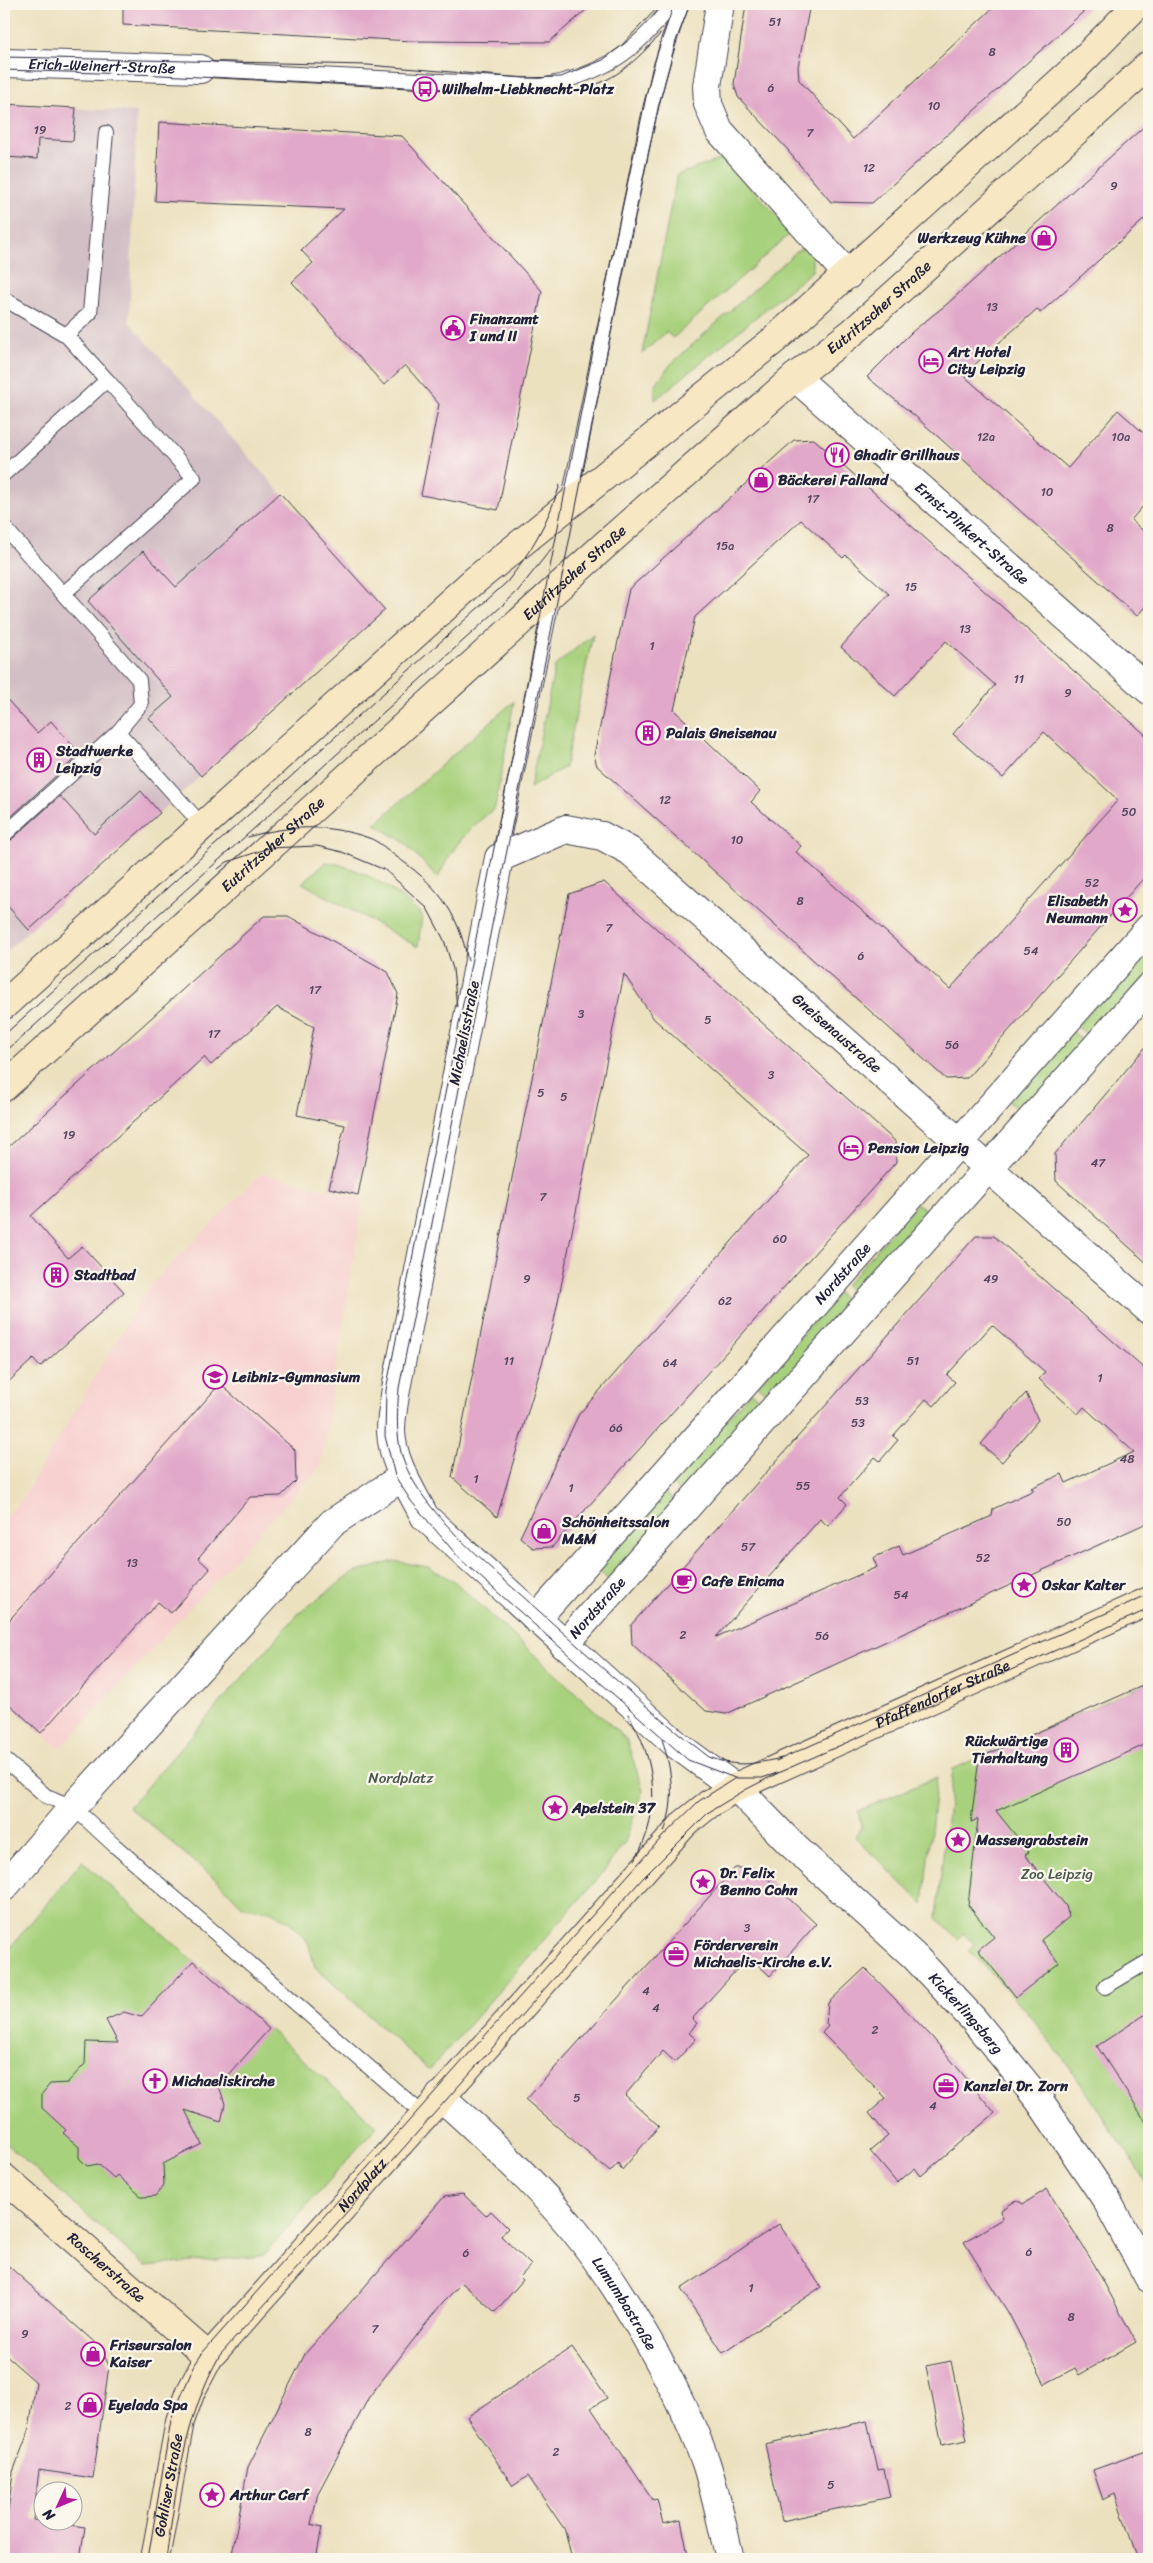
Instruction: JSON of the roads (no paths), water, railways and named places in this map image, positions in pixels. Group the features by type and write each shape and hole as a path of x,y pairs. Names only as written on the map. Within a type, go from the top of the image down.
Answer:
{"main road":[{"path":"4,1005 474,580 774,340 1072,71 1138,4"},
{"name":"Eutritzscher Straße","path":"4,1087 554,591 795,377 854,331 1149,65"},
{"name":"Pfaffendorfer Straße","path":"736,1787 1149,1601"},
{"name":"Nordplatz","path":"209,2358 432,2105 685,1823 709,1804 736,1787"},
{"name":"Roscherstraße","path":"4,2178 209,2358"},
{"name":"Gohliser Straße","path":"155,2559 180,2421 191,2391 209,2358"}],"street":[{"path":"720,4 707,86 708,104 719,130 848,274"},
{"name":"Erich-Weinert-Straße","path":"4,63 200,69"},
{"name":"Ernst-Pinkert-Straße","path":"795,377 1149,690"},
{"name":"Gneisenaustraße","path":"499,858 566,829 602,836 630,851 1149,1310"},
{"name":"Michaelisstraße","path":"404,1476 393,1448 391,1430 396,1388 499,858"},
{"name":"Nordstraße","path":"536,1619 1149,928"},
{"name":"Nordstraße","path":"564,1645 1149,987"},
{"path":"4,1887 73,1807 332,1523 404,1476 425,1517 564,1645 677,1745 736,1787"},
{"name":"Kickerlingsberg","path":"736,1787 790,1843 915,1957 973,2019 1039,2100 1106,2199 1149,2278"},
{"name":"Lumumbastraße","path":"432,2105 499,2151 574,2230 620,2295 664,2370 705,2461 730,2559"}],"lane":[{"path":"200,69 541,86 584,76 614,62 648,33 672,4"},
{"path":"568,504 651,105 669,38 682,4"},
{"path":"66,335 90,313 106,133"},
{"path":"4,299 66,335 194,478 63,594"},
{"path":"4,474 107,380"},
{"path":"4,527 139,680 141,704 118,732 4,835"},
{"name":"Michaelisstraße","path":"499,858 554,591"},
{"path":"118,732 202,825"},
{"path":"4,1759 46,1796 73,1807 432,2105"},
{"path":"1106,1987 1149,1961"}],"tram line":[{"path":"4,57 368,65 524,78 561,77 603,60 620,47 661,4"},
{"path":"674,4 652,69 612,256 386,1390 385,1436 395,1476 411,1501 460,1559 688,1760 735,1778 762,1778 780,1772"},
{"path":"690,4 663,90 630,238 399,1388 398,1438 402,1457 417,1487 447,1526 484,1562 687,1740 709,1757 728,1763 745,1764 782,1758"},
{"path":"4,70 161,75 505,93 553,93 573,91 608,79 625,68 660,34"},
{"path":"4,1035 507,582 538,536 550,512 560,485"},
{"path":"4,1053 517,592 551,549"},
{"path":"248,837 293,828 324,828 354,833 376,841 422,877 443,900 458,927 468,961"},
{"path":"218,869 227,862 269,848 317,846 342,852 385,870 427,908 444,940 453,969 457,1007"},
{"path":"776,1761 1149,1594"},
{"path":"166,2559 178,2480 190,2428 208,2378 220,2355 643,1878 709,1812 780,1772 1149,1609"},
{"path":"628,1714 645,1750 650,1768 652,1787 649,1824 644,1842 635,1860"},
{"path":"662,1739 671,1785 670,1809 664,1832"},
{"path":"148,2559 171,2420 194,2366 203,2352 663,1836 699,1801 737,1777"}],"place":[{"name":"Wilhelm-Liebknecht-Platz","path":"425,89"},
{"name":"Werkzeug Kühne","path":"1044,238"},
{"name":"Finanzamt I und II","path":"453,328"},
{"name":"Art Hotel City Leipzig","path":"931,361"},
{"name":"Ghadir Grillhaus","path":"837,455"},
{"name":"Bäckerei Falland","path":"761,480"},
{"name":"Palais Gneisenau","path":"648,733"},
{"name":"Stadtwerke Leipzig","path":"39,760"},
{"name":"Elisabeth Neumann","path":"1125,910"},
{"name":"Pension Leipzig","path":"851,1148"},
{"name":"Stadtbad","path":"56,1275"},
{"name":"Leibniz-Gymnasium","path":"215,1377"},
{"name":"Schönheitssalon M&M","path":"544,1531"},
{"name":"Cafe Enicma","path":"684,1581"},
{"name":"Oskar Kalter","path":"1024,1585"},
{"name":"Rückwärtige Tierhaltung","path":"1066,1750"},
{"name":"Apelstein 37","path":"555,1808"},
{"name":"Massengrabstein","path":"958,1840"},
{"name":"Dr. Felix Benno Cohn","path":"703,1882"},
{"name":"Förderverein Michaelis-Kirche e.V.","path":"676,1954"},
{"name":"Michaeliskirche","path":"155,2081"},
{"name":"Kanzlei Dr. Zorn","path":"946,2086"},
{"name":"Friseursalon Kaiser","path":"93,2354"},
{"name":"Eyelada Spa","path":"90,2405"},
{"name":"Arthur Cerf","path":"212,2495"}],"park label":[{"name":"Zoo Leipzig","path":"1057,1874"}]}
